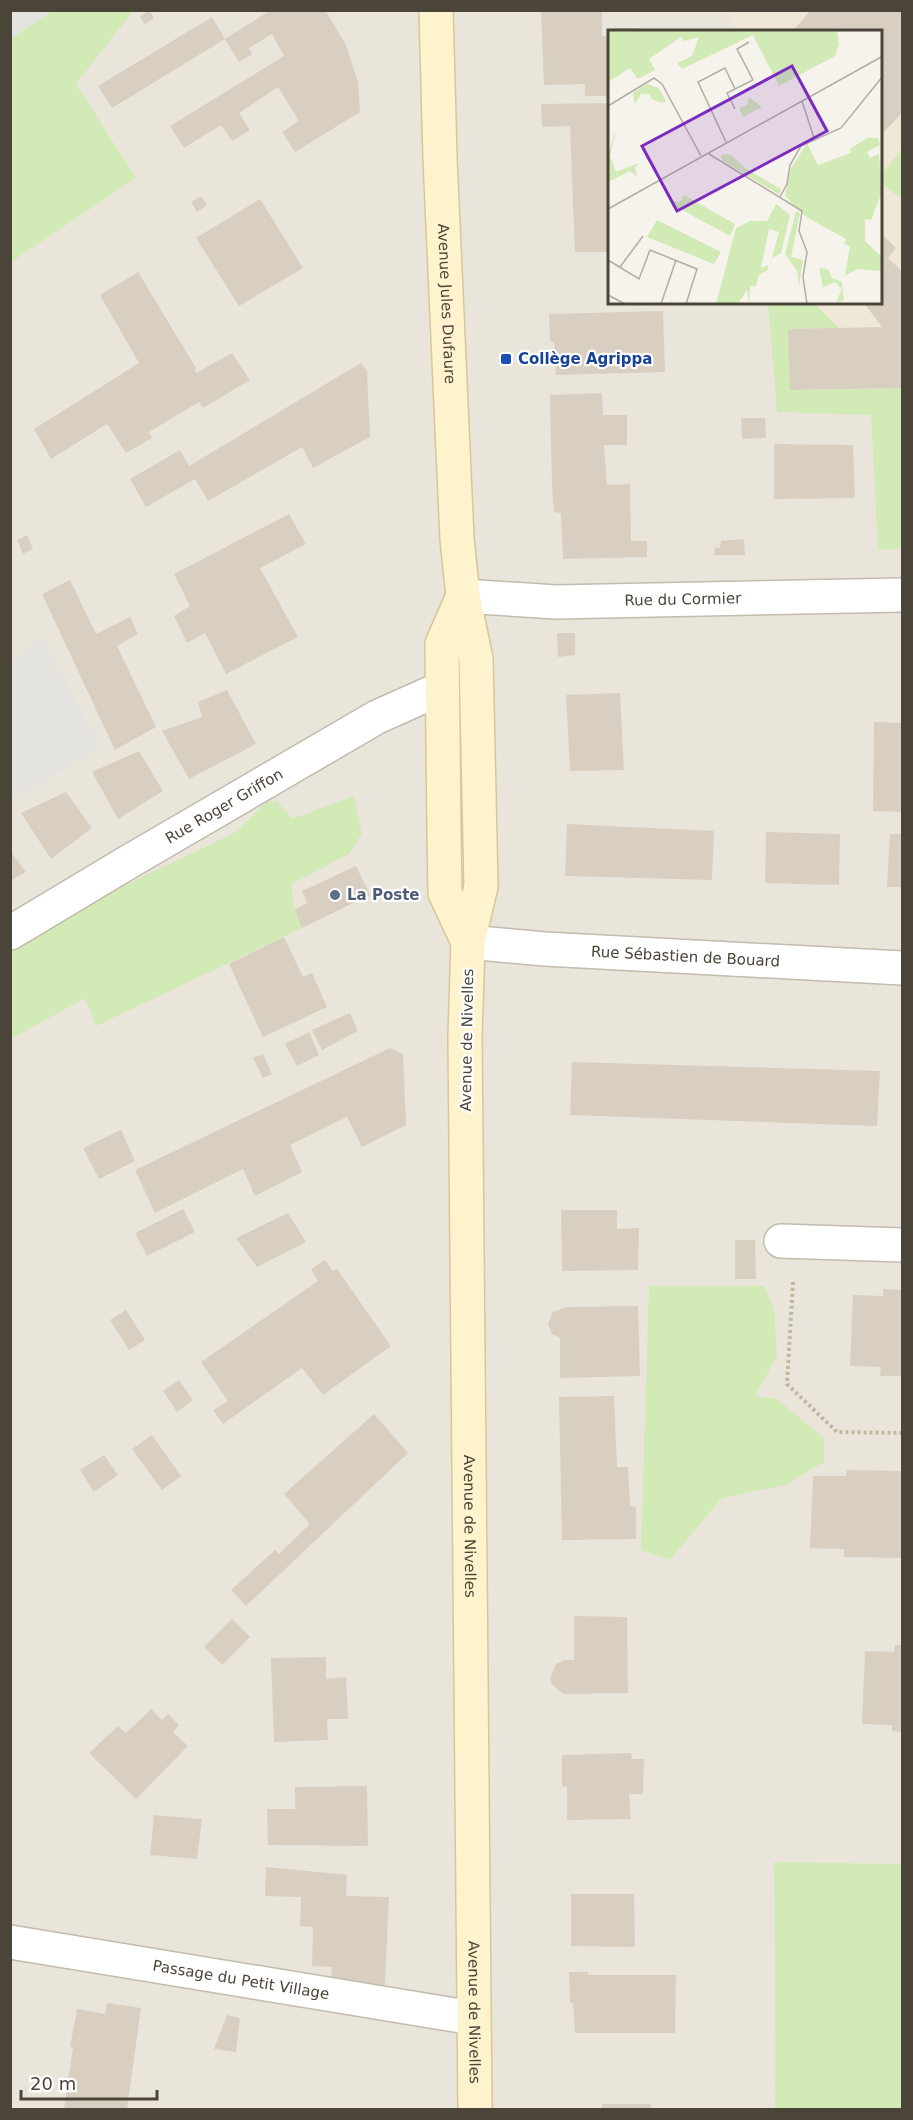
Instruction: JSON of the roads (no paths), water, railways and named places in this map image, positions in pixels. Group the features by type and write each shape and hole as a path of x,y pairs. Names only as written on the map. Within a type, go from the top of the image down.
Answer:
{"main road":[{"name":"Avenue Jules Dufaure","path":"436,10 451,437 463,596"},
{"name":"Avenue de Nivelles","path":"463,596 442,644 442,688 445,893 468,942"},
{"name":"Avenue de Nivelles","path":"463,596 476,659 481,886 468,942 465,1049 475,2109"}],"street":[{"name":"Rue du Cormier","path":"463,596 556,602 903,595"},
{"name":"Rue Roger Griffon","path":"10,933 367,723 442,688"},
{"name":"Rue Sébastien de Bouard","path":"468,942 545,949 903,968"},
{"path":"788,1241 903,1245"},
{"name":"Passage du Petit Village","path":"10,1942 473,2018"}],"place":[{"name":"Collège Agrippa","path":"506,359"},
{"name":"La Poste","path":"335,895"}]}
